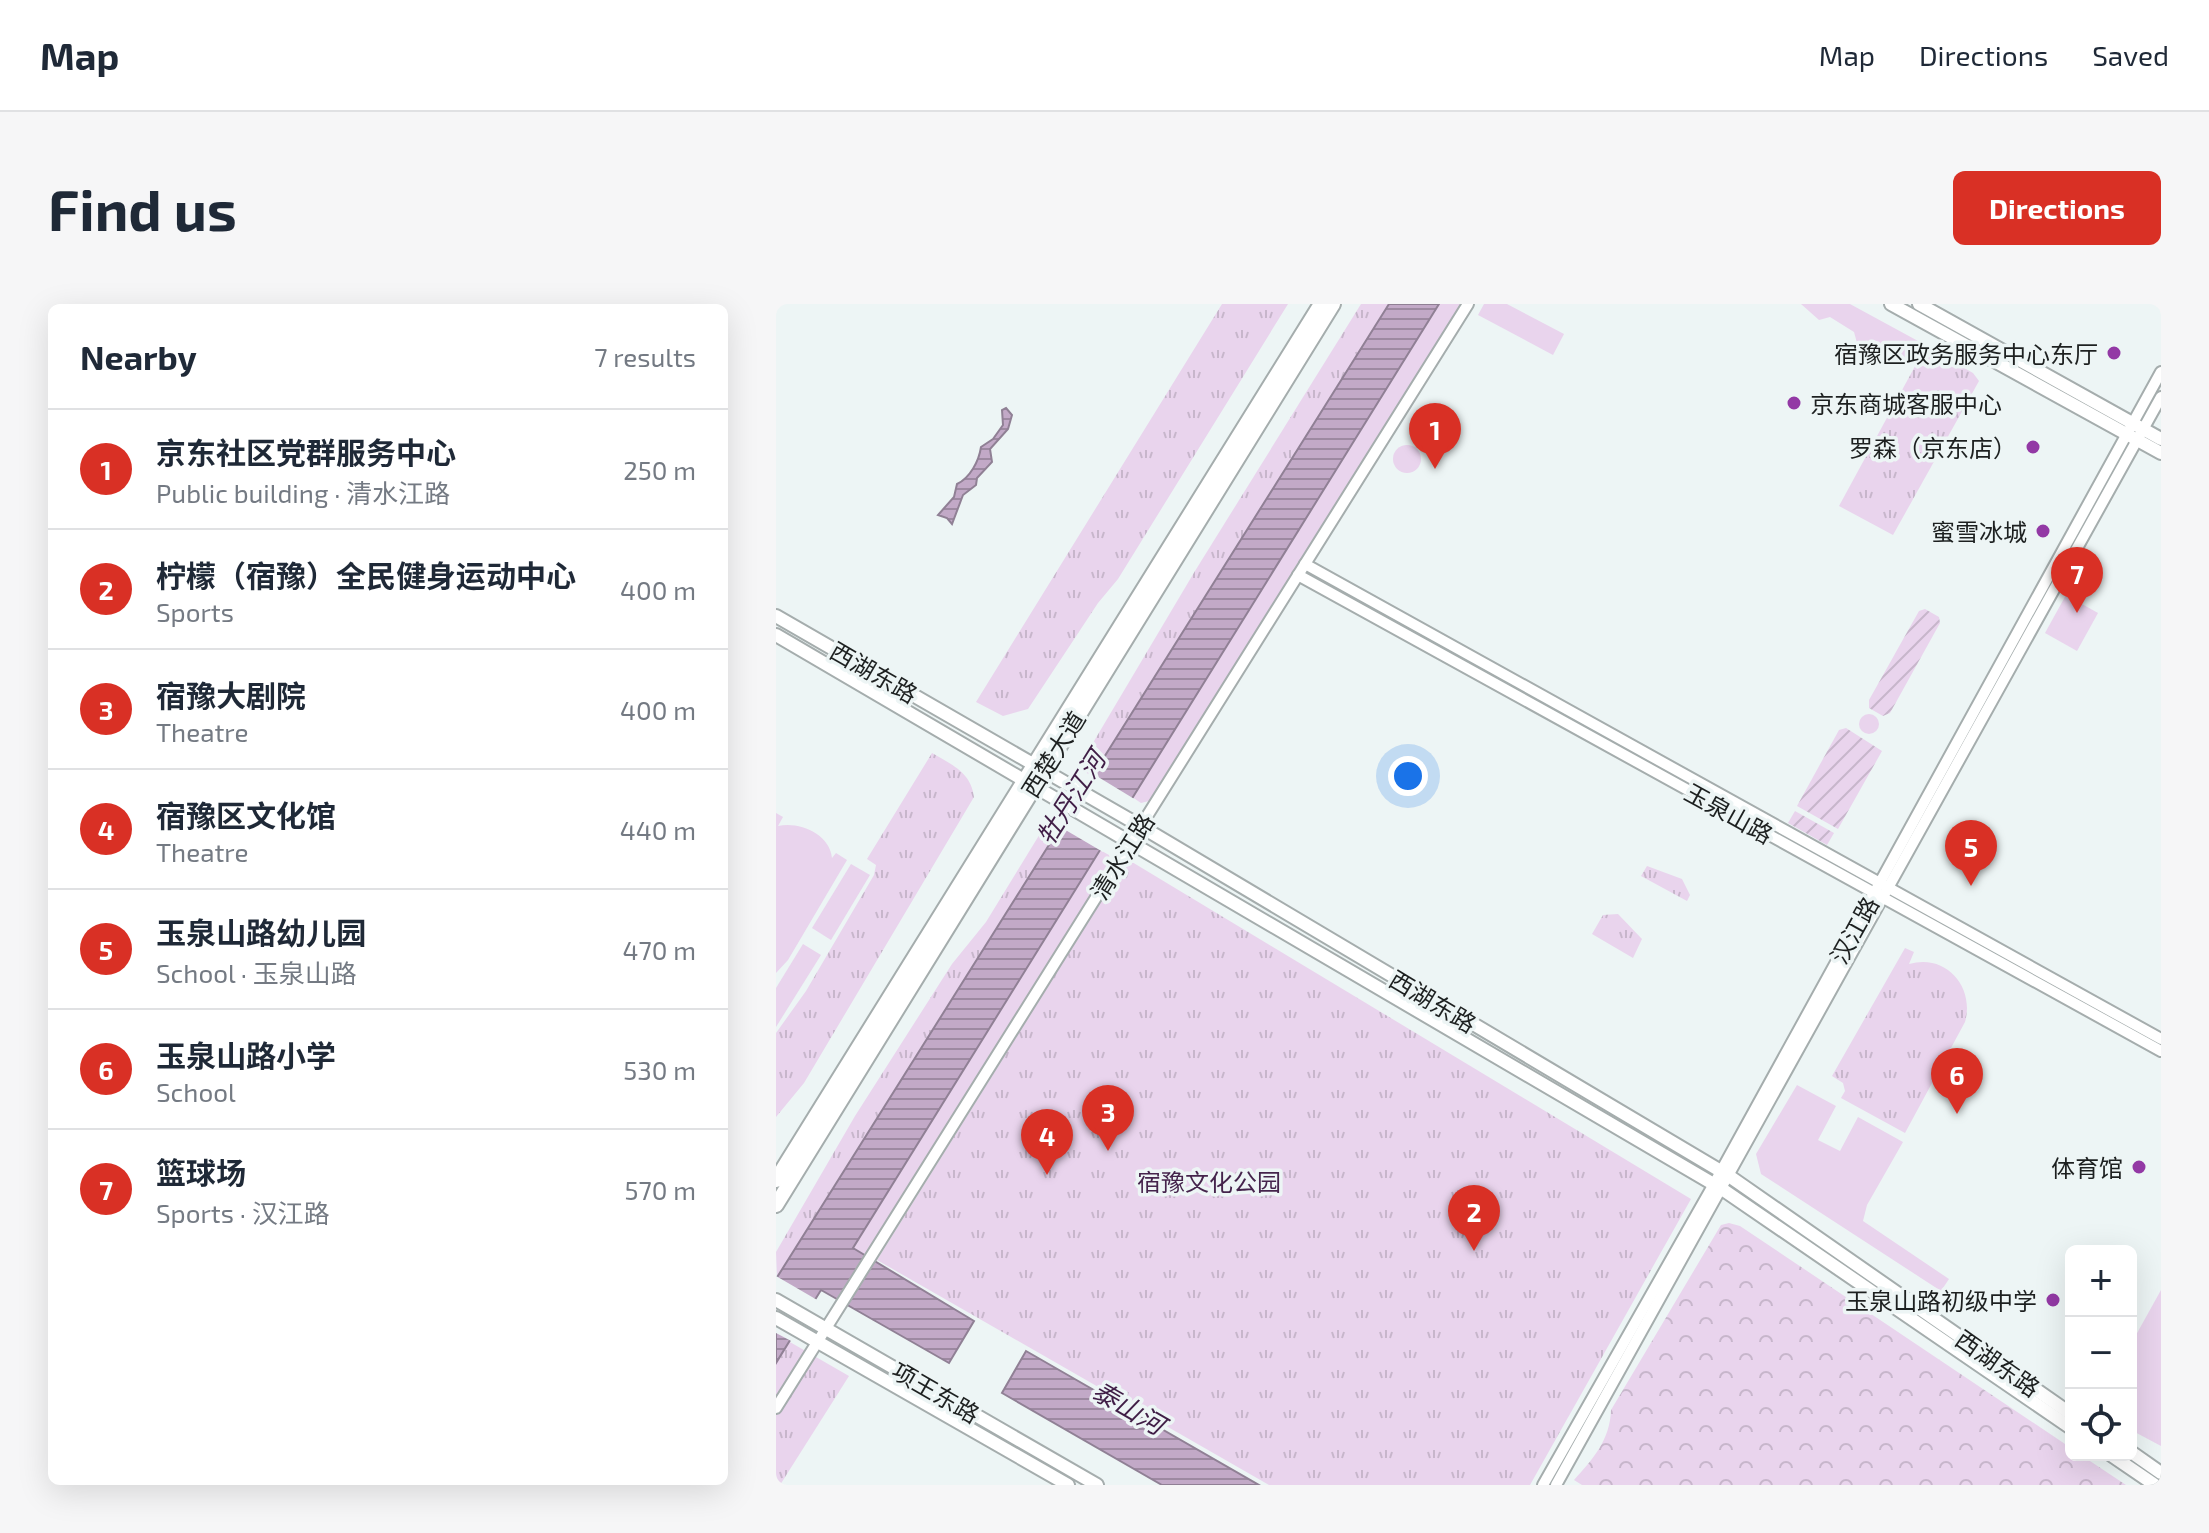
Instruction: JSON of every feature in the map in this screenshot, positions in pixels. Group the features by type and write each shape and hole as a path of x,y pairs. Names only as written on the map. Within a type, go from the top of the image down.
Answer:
{"highway":[{"name":"西楚大道","path":"1039,767 1321,304"},
{"name":"西楚大道","path":"776,1180 1333,304"},
{"name":"西楚大道","path":"776,1205 1029,783"}],"main road":[{"path":"1891,304 2135,432 2161,439"},
{"path":"1919,304 2135,432 2161,453"},
{"name":"西湖东路","path":"776,616 1070,785 1725,1174 2065,1410"},
{"name":"西湖东路","path":"776,635 1127,837 1718,1186 2065,1424"},
{"name":"项王东路","path":"776,1300 1097,1485"},
{"name":"项王东路","path":"776,1318 1068,1485"},
{"path":"2137,1456 2161,1473"},
{"path":"2120,1461 2155,1485"}],"street":[{"name":"清水江路","path":"776,1408 872,1257 1135,824 1298,575 1468,304"},
{"name":"汉江路","path":"1543,1485 1725,1174 2135,432 2161,372"},
{"name":"汉江路","path":"2135,432 2161,397"},
{"name":"玉泉山路","path":"1305,564 2161,1051"},
{"name":"玉泉山路","path":"1298,575 2161,1039"},
{"name":"汉江路","path":"1556,1485 1718,1186"}],"green space":[{"path":"1222,304 1288,304 1118,579 1098,603 1028,709 1003,716 976,702"},
{"path":"1361,304 1389,304 1092,776 1078,768 1195,571"},
{"path":"1439,304 1466,304 1153,800 1141,803 1132,797"},
{"path":"1484,304 1507,304 1564,334 1553,355 1478,315"},
{"path":"1801,304 1850,304 1918,341 1907,359 1881,345 1870,350 1857,343 1854,332 1830,317 1819,320"},
{"path":"1926,346 1973,373 1979,381 1893,535 1839,506"},
{"path":"1407,445 1417,449 1421,459 1417,469 1407,473 1397,469 1393,459 1397,449"},
{"path":"2066,595 2098,613 2077,651 2045,633"},
{"path":"1925,609 1939,617 1940,623 1890,713 1883,716 1869,708 1869,700 1919,611"},
{"path":"1865,714 1873,714 1879,724 1873,734 1865,734 1859,728 1859,720"},
{"path":"1846,728 1882,751 1838,829 1797,806 1839,730"},
{"path":"932,753 965,775 974,797 804,1083 776,1117 776,1033 806,991 874,875 876,865 867,859"},
{"path":"1795,811 1834,833 1827,845 1788,823"},
{"path":"776,813 783,817 778,826 795,826 812,831 826,842 832,858 836,853 847,860 788,960 776,973"},
{"path":"1049,819 1061,826 777,1278 776,1252 855,1116 952,964 986,922"},
{"path":"1100,850 1109,855 1112,868 867,1258 852,1249"},
{"name":"宿豫文化公园","path":"1132,862 1691,1199 1530,1485 1269,1485 877,1260 1123,866"},
{"path":"851,864 870,875 831,940 812,928"},
{"path":"1647,866 1682,879 1690,895 1687,901 1641,876"},
{"path":"1618,914 1642,939 1633,958 1592,934 1603,915"},
{"path":"803,944 821,955 776,1027 776,988"},
{"path":"1905,948 1914,952 1909,964 1935,964 1955,976 1966,997 1967,1009 1965,1022 1905,1133 1841,1098 1845,1091 1843,1083 1832,1076"},
{"path":"1797,1085 1836,1106 1818,1140 1840,1151 1858,1117 1903,1142 1867,1205 1863,1221 1949,1279 1941,1291 1761,1174 1756,1154"},
{"path":"1729,1223 1740,1226 2065,1444 2065,1461 2090,1461 2126,1485 1582,1485 1574,1480 1599,1448 1607,1431 1611,1410 1721,1225"},
{"path":"2161,1290 2161,1446 2137,1433 2137,1333"},
{"path":"776,1334 849,1376 780,1485 776,1485"}],"shaded area":[{"path":"1389,304 1439,304 853,1248 974,1321 949,1363 821,1290 776,1363 776,1279"},
{"path":"1006,408 1012,415 1008,429 990,449 992,462 977,478 976,485 963,495 952,524 938,515 954,497 957,484 973,468 981,447 993,439 1003,425 1002,410"},
{"path":"1026,1351 1259,1485 1162,1485 1002,1393"}],"pier":[{"path":"1090,772 1136,800 1103,852 1057,825"},
{"path":"776,1276 819,1301 793,1342 776,1333"}],"place":[{"name":"宿豫区政务服务中心东厅","path":"2114,353"},
{"name":"京东商城客服中心","path":"1794,403"},
{"name":"罗森（京东店）","path":"2033,447"},
{"name":"京东社区党群服务中心","path":"1435,469"},
{"name":"蜜雪冰城","path":"2043,531"},
{"name":"篮球场","path":"2077,613"},
{"name":"玉泉山路幼儿园","path":"1971,886"},
{"name":"玉泉山路小学","path":"1957,1114"},
{"name":"宿豫大剧院","path":"1108,1151"},
{"name":"体育馆","path":"2139,1167"},
{"name":"宿豫区文化馆","path":"1047,1175"},
{"name":"柠檬（宿豫）全民健身运动中心","path":"1474,1251"},
{"name":"玉泉山路初级中学","path":"2053,1300"}],"water label":[{"name":"牡丹江河","path":"1070,797"},
{"name":"泰山河","path":"1129,1407"}]}
